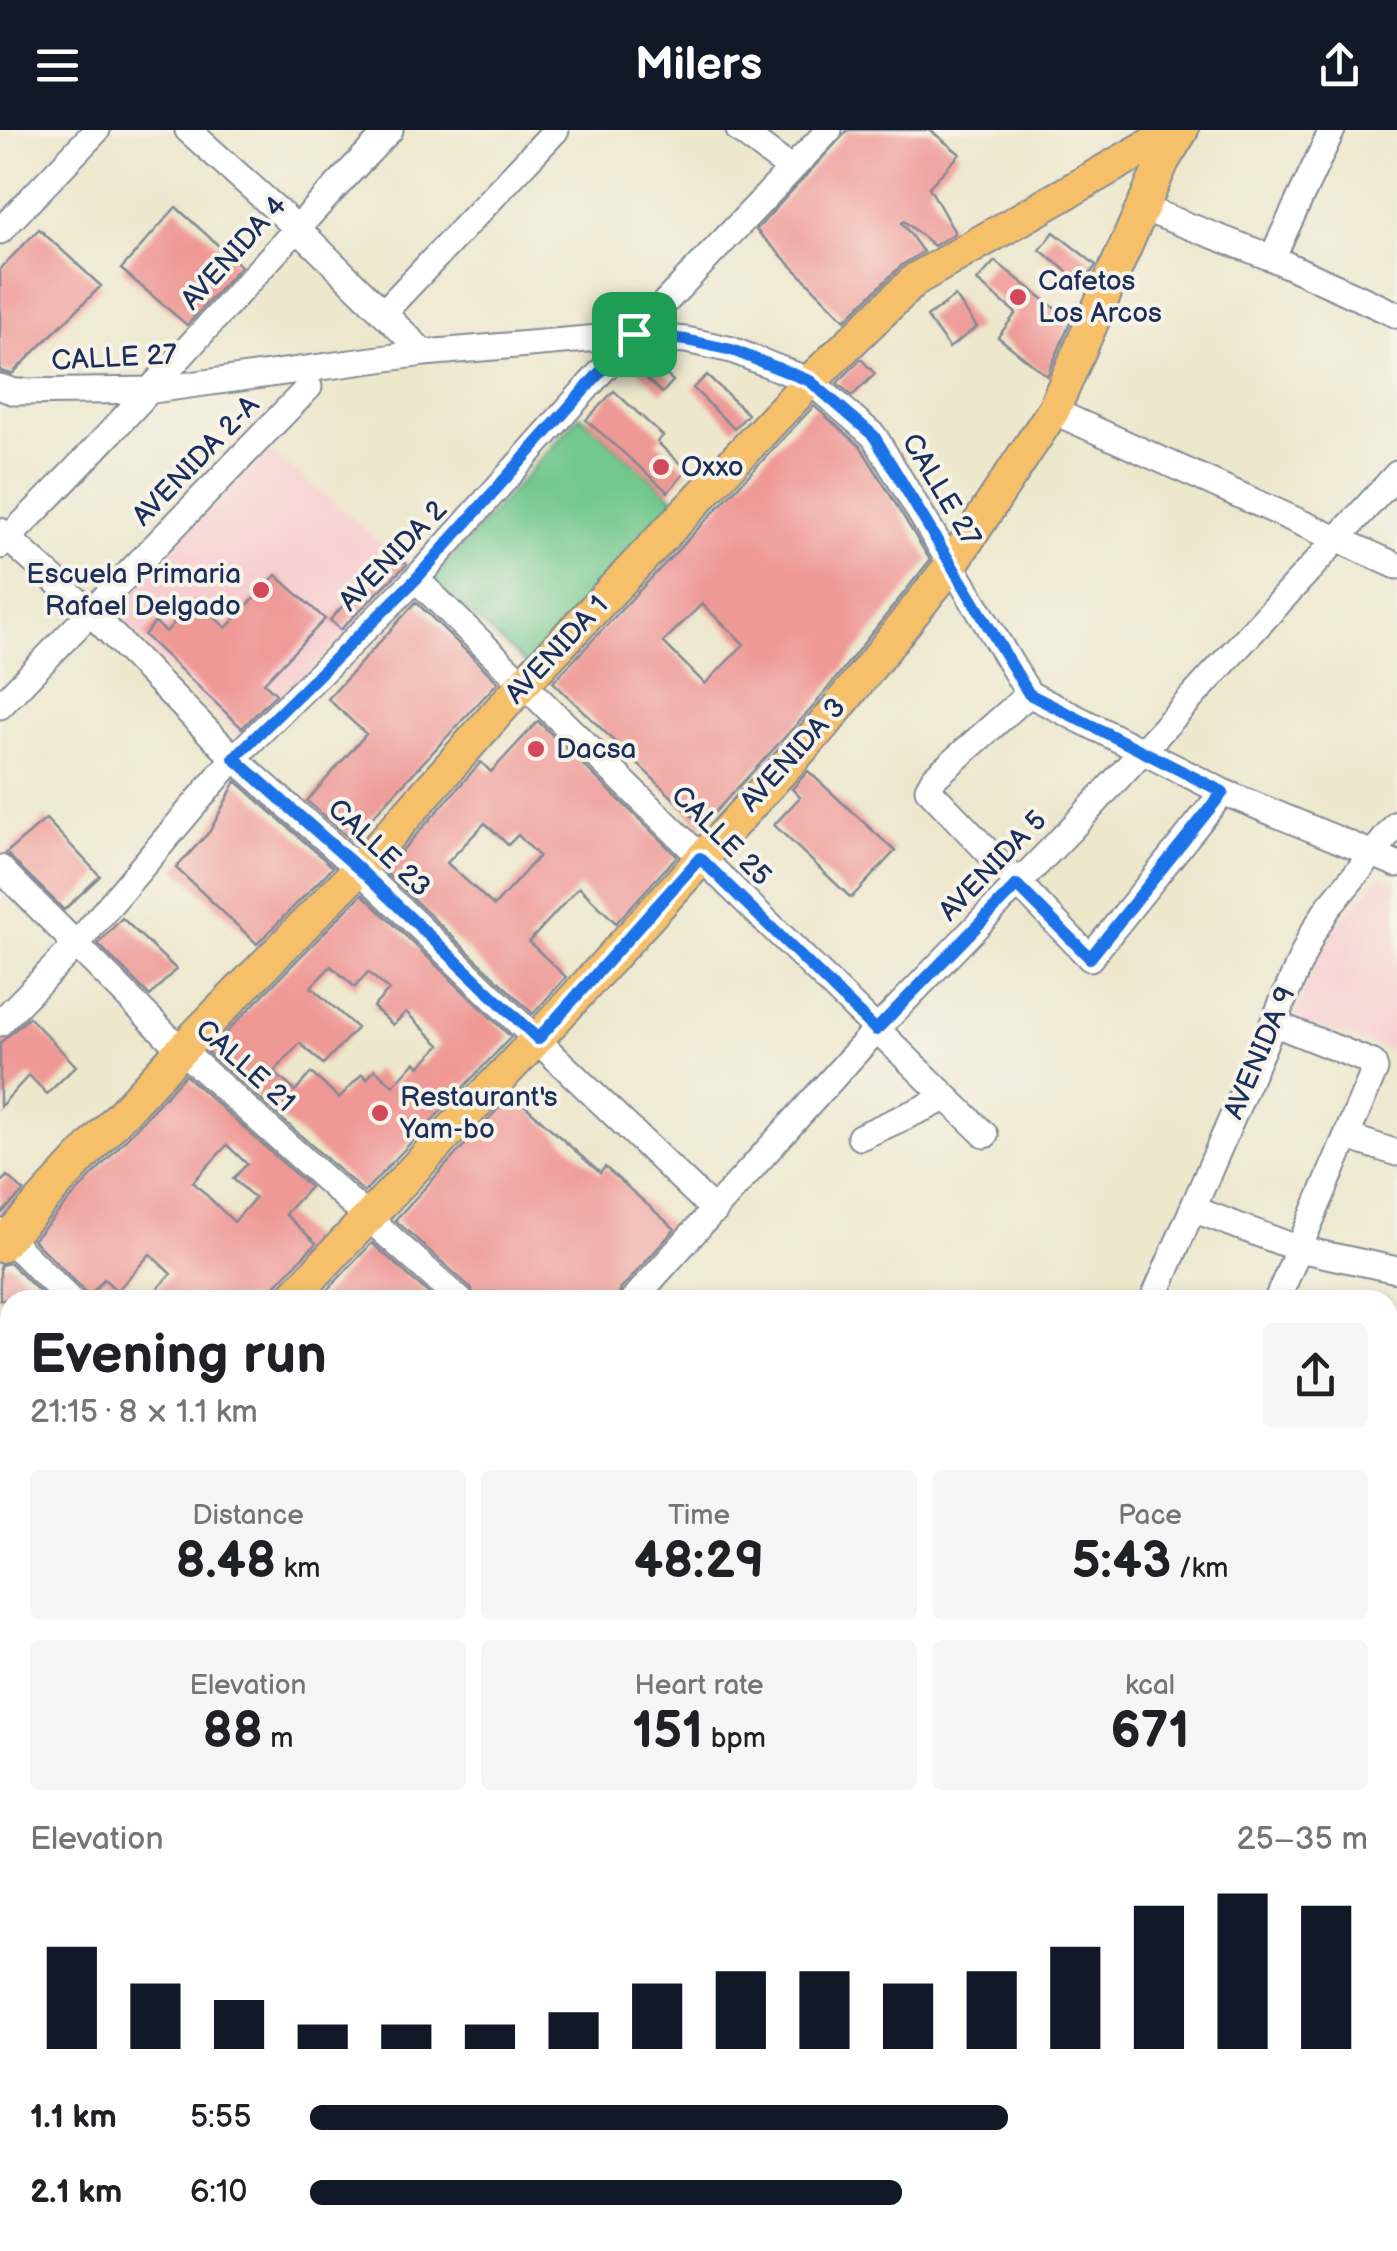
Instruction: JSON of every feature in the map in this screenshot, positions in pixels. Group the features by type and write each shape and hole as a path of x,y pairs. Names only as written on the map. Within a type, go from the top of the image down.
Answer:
{"main road":[{"name":"AVENIDA 3","path":"300,1290 538,1039 828,721 951,565 1053,411 1179,130"},
{"name":"AVENIDA 1","path":"2,1239 358,868 522,685 810,381 916,278 1179,130"}],"street":[{"path":"0,232 96,130"},
{"path":"188,130 296,227 424,353"},
{"name":"AVENIDA 4","path":"3,538 153,390 296,227 390,130"},
{"path":"384,312 556,130"},
{"path":"739,130 791,169"},
{"name":"AVENIDA 2","path":"0,1023 75,946 234,758 416,579 634,334 828,130"},
{"path":"1272,258 1332,130"},
{"path":"1142,208 1272,258 1391,312 1397,286"},
{"name":"CALLE 27","path":"0,387 15,392 153,390 424,353 634,334 732,350 810,381 874,436 1029,694"},
{"name":"AVENIDA 2-A","path":"0,706 310,387"},
{"path":"1053,411 1397,566"},
{"name":"AVENIDA 5","path":"641,1290 876,1030 1017,885 1397,474"},
{"name":"CALLE 23","path":"3,538 90,612 234,758 358,868 715,1212"},
{"name":"CALLE 25","path":"416,579 985,1135"},
{"path":"1223,792 1090,958 928,789 934,778 1029,694 1223,792 1397,864"},
{"name":"AVENIDA 9","path":"1157,1290 1312,934 1328,908 1397,824"},
{"name":"CALLE 21","path":"0,868 182,1050 449,1290"},
{"path":"1273,1023 1373,1062 1375,1069 1281,1290"},
{"path":"860,1137 946,1098"},
{"path":"1348,1137 1397,1152"},
{"path":"1193,1209 1299,1249 1397,1270"},
{"path":"2,1239 60,1290"}],"shaded area":[{"name":"Escuela Primaria Rafael Delgado","path":"268,449 411,568 242,740 112,612"},
{"path":"1381,876 1397,883 1397,1052 1291,1020 1329,934"}],"green space":[{"path":"580,415 678,501 527,665 432,580"}],"building":[{"path":"848,130 930,130 960,154 929,187 955,233 934,246 904,221 923,252 902,265 845,320 756,230"},
{"path":"176,207 241,266 187,325 121,269"},
{"path":"39,229 101,286 12,374 0,371 0,269"},
{"path":"1054,232 1096,265 1084,285 1040,250"},
{"name":"Cafetos Los Arcos","path":"995,261 1071,321 1047,376 998,337 1016,313 977,281"},
{"path":"955,296 977,327 949,348 927,317"},
{"path":"645,355 673,381 662,393 634,367"},
{"path":"861,359 875,374 852,396 837,383"},
{"path":"707,375 748,414 734,429 693,388"},
{"path":"614,391 663,436 657,442 687,470 668,492 586,420"},
{"path":"814,406 861,447 930,560 812,708 702,826 553,682","holes":["702,604 744,644 705,684 663,642"]},
{"path":"392,552 407,564 340,630 330,620"},
{"path":"276,575 325,619 264,683 276,694 242,728 144,635 155,622 166,632 195,599 226,628"},
{"path":"416,602 498,682 351,840 307,801 366,734 328,699"},
{"path":"538,721 677,856 616,923 579,887 529,942 566,977 533,1014 384,871 481,762 491,772","holes":["485,823 508,845 518,835 539,856 494,906 447,863"]},
{"path":"808,771 895,851 851,898 774,825 800,797 792,789"},
{"path":"236,781 333,867 257,944 176,868 210,831"},
{"path":"46,819 100,876 64,910 6,853"},
{"path":"362,894 511,1037 364,1192 207,1052","holes":["331,966 355,987 368,972 389,990 373,1007 393,1025 406,1012 440,1045 420,1066 415,1062 393,1086 375,1069 367,1079 362,1074 339,1098 311,1073 295,1091 274,1072 300,1043 323,1064 357,1028 311,987"]},
{"path":"122,918 176,969 150,996 98,944"},
{"path":"29,1017 76,1066 47,1094 29,1075 0,1107 0,1043"},
{"path":"185,1075 310,1187 285,1214 316,1243 274,1290 156,1290 171,1274 150,1254 118,1290 104,1279 94,1290 82,1288 33,1240","holes":["227,1145 247,1164 233,1179 255,1198 234,1222 193,1182"]},
{"path":"512,1094 600,1173 605,1167 675,1229 621,1290 472,1290 395,1220"},
{"path":"7,1176 24,1191 0,1215 0,1183"},
{"path":"372,1243 425,1290 327,1290"},
{"path":"10,1263 38,1290 0,1290 0,1265"}],"place":[{"name":"Cafetos Los Arcos","path":"1018,297"},
{"name":"Oxxo","path":"661,467"},
{"name":"Escuela Primaria Rafael Delgado","path":"261,590"},
{"name":"Dacsa","path":"536,749"},
{"name":"Restaurant's Yam-bo","path":"380,1113"}],"route":[{"path":"634,334 732,350 810,381 874,436 1029,694 1223,792 1090,958 1017,885 876,1030 700,858 538,1039 358,868 234,758 416,579 634,334"}]}
